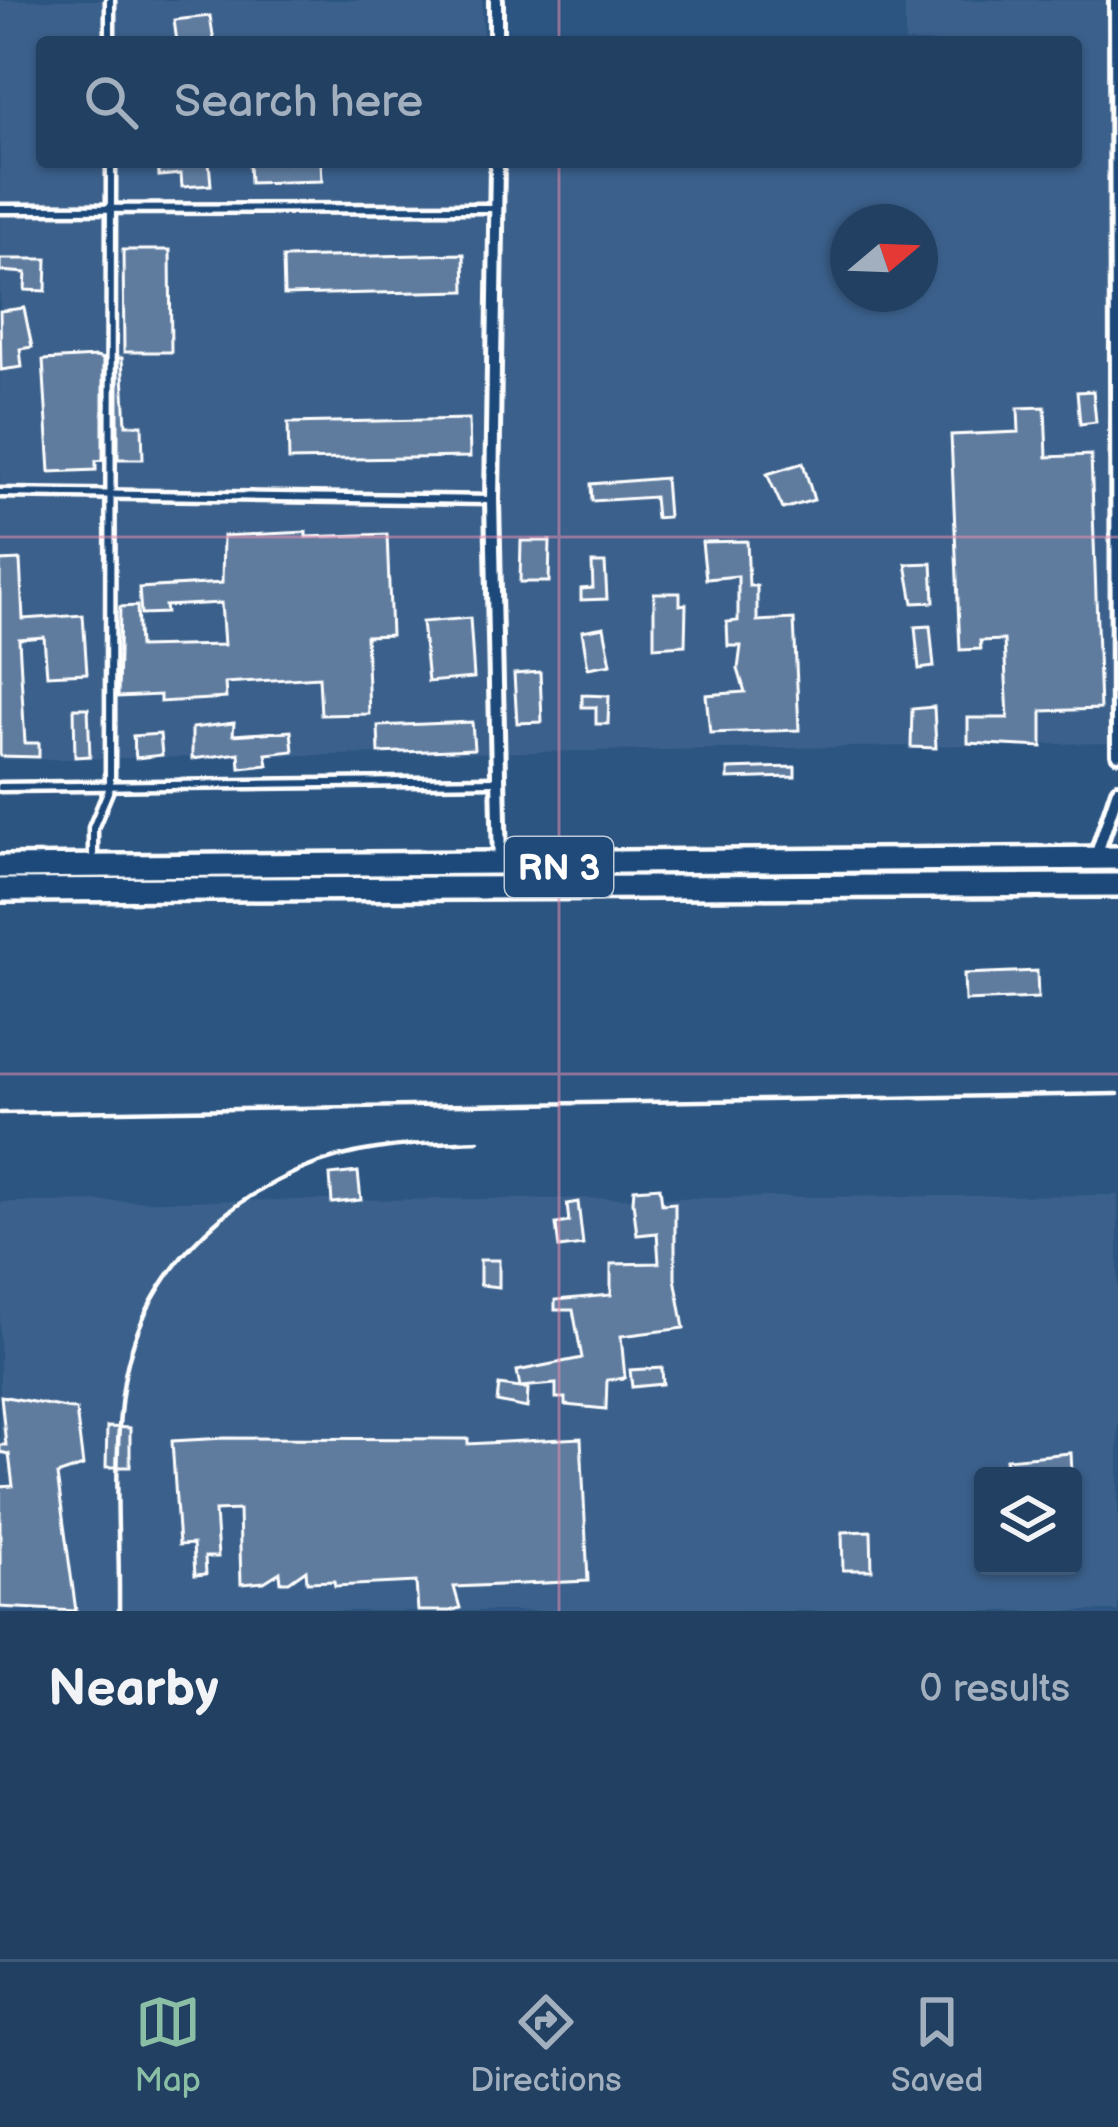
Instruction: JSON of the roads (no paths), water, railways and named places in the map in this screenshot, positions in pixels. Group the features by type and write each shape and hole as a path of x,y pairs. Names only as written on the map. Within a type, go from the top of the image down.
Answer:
{"highway":[{"name":"RN 3","path":"0,867 500,867 1107,859"},
{"name":"RN 3","path":"0,890 1118,886"}],"street":[{"path":"496,0 496,36"},
{"path":"1116,0 1118,754"},
{"path":"497,168 493,500 500,867"},
{"path":"1107,859 1118,790"}],"lane":[{"path":"110,0 110,36"},
{"path":"93,866 92,828 110,788 111,168"},
{"path":"0,209 498,208"},
{"path":"0,493 493,500"},
{"path":"0,787 498,781"}],"railway":[{"path":"0,1113 1118,1094"},
{"path":"119,1611 117,1467 124,1381 135,1338 177,1263 240,1203 317,1164 389,1147 478,1141"}]}
